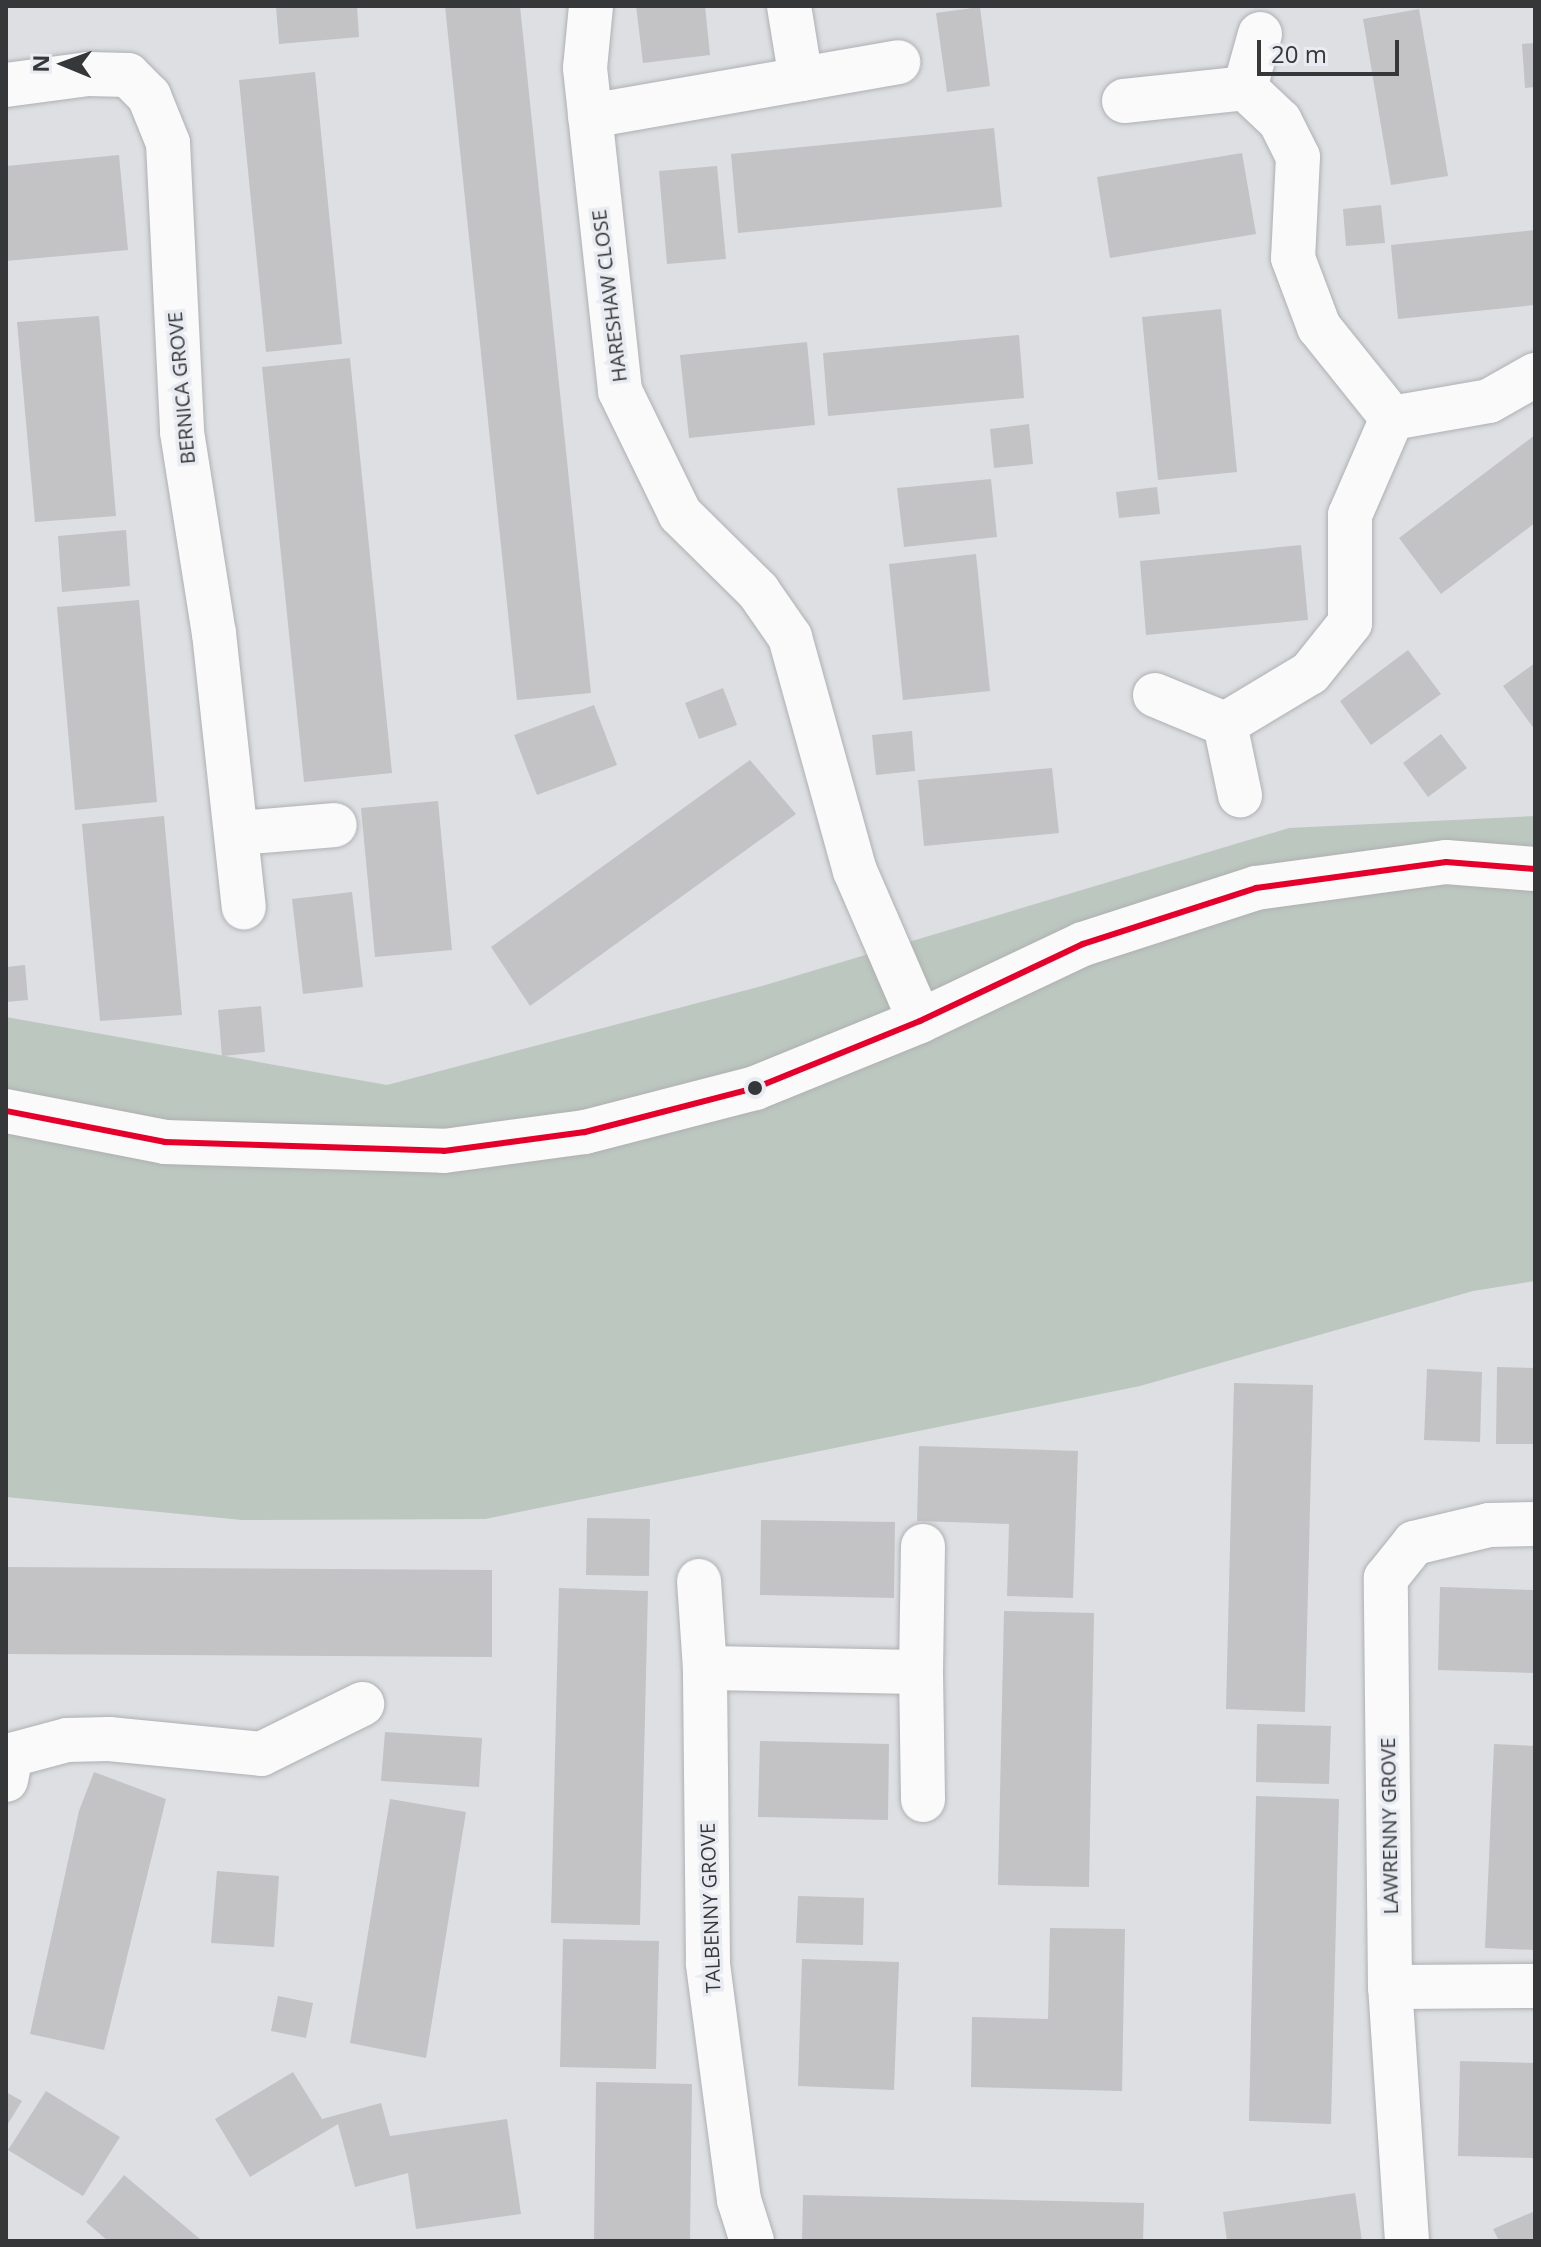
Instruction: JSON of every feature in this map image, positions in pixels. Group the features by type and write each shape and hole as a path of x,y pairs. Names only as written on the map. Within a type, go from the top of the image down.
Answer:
{"street":[{"name":"HARESHAW CLOSE","path":"591,6 585,68 620,391 680,514 758,591 790,637 855,871 920,1021"},
{"path":"789,6 801,79"},
{"path":"1245,88 1260,34"},
{"path":"590,116 898,62"},
{"name":"BERNICA GROVE","path":"6,85 88,74 128,75 149,96 168,143 182,432 238,833 244,907"},
{"path":"1124,101 1245,88 1280,121 1298,157 1293,258 1319,327 1392,418"},
{"path":"1392,418 1489,401 1535,375"},
{"path":"1225,724 1310,673 1350,623 1350,515 1392,418"},
{"path":"1155,695 1225,724"},
{"path":"1225,724 1240,795"},
{"path":"238,833 335,825"},
{"path":"6,1111 165,1142 444,1151 585,1132 710,1102 920,1021 1083,944 1256,888 1446,862 1535,869"},
{"name":"LAWRENNY GROVE","path":"1407,2241 1390,1987 1386,1578 1414,1543 1489,1525 1535,1524"},
{"path":"923,1546 923,1800"},
{"name":"TALBENNY GROVE","path":"699,1581 705,1668 708,1963 739,2200 752,2241"},
{"path":"705,1668 921,1672"},
{"path":"6,1780 11,1755 67,1740 109,1739 261,1754 362,1704"},
{"path":"1390,1987 1535,1986"}],"shaded area":[{"path":"1535,816 1535,1281 1473,1291 1140,1386 485,1519 242,1520 6,1497 6,1017 387,1085 762,986 1289,828"}],"building":[{"path":"276,6 357,6 359,37 279,44"},
{"path":"445,6 520,6 591,693 517,700"},
{"path":"636,6 705,6 710,55 643,63"},
{"path":"980,7 990,86 947,92 936,13"},
{"path":"1419,9 1448,176 1391,185 1363,19"},
{"path":"1535,43 1535,87 1525,88 1522,44"},
{"path":"315,72 342,344 266,352 239,80"},
{"path":"994,128 1002,207 738,233 731,154"},
{"path":"1242,153 1256,234 1110,258 1097,177"},
{"path":"119,155 128,250 6,261 6,166"},
{"path":"717,166 726,259 667,264 659,171"},
{"path":"1381,205 1385,243 1346,246 1343,209"},
{"path":"1535,230 1535,305 1398,319 1391,245"},
{"path":"1221,309 1237,472 1158,480 1142,317"},
{"path":"99,316 116,516 35,522 17,322"},
{"path":"1019,335 1024,398 828,416 823,353"},
{"path":"807,342 815,425 689,438 680,355"},
{"path":"350,358 392,773 304,782 262,367"},
{"path":"1029,424 1033,464 994,468 990,429"},
{"path":"1535,435 1535,523 1441,594 1399,538"},
{"path":"991,479 997,537 904,547 897,488"},
{"path":"1157,487 1160,514 1119,518 1116,492"},
{"path":"126,530 130,586 62,592 58,536"},
{"path":"1301,545 1308,620 1146,635 1140,561"},
{"path":"976,554 990,691 903,700 889,564"},
{"path":"139,600 157,802 75,810 57,607"},
{"path":"1408,650 1441,694 1371,745 1340,701"},
{"path":"1535,663 1535,730 1503,686"},
{"path":"723,688 737,725 699,739 685,703"},
{"path":"594,705 617,765 537,795 514,735"},
{"path":"912,731 915,771 876,775 872,735"},
{"path":"1441,734 1467,768 1428,797 1403,763"},
{"path":"750,760 796,814 530,1006 491,947"},
{"path":"1052,768 1059,833 924,846 918,780"},
{"path":"438,801 452,950 375,957 361,808"},
{"path":"164,816 182,1015 100,1021 82,824"},
{"path":"352,892 363,987 303,994 292,899"},
{"path":"25,965 28,1000 6,1002 6,967"},
{"path":"261,1006 265,1052 222,1056 218,1010"},
{"path":"1497,1367 1535,1368 1535,1444 1496,1444"},
{"path":"1427,1369 1482,1372 1480,1442 1424,1440"},
{"path":"1234,1383 1313,1385 1305,1712 1226,1709"},
{"path":"919,1446 1078,1451 1073,1598 1007,1596 1009,1524 917,1521"},
{"path":"587,1518 650,1519 649,1576 586,1575"},
{"path":"761,1520 895,1522 894,1598 760,1595"},
{"path":"6,1567 492,1570 492,1657 6,1654"},
{"path":"1440,1587 1535,1590 1535,1673 1438,1670"},
{"path":"559,1588 648,1591 640,1925 551,1923"},
{"path":"1004,1611 1094,1613 1089,1887 998,1885"},
{"path":"1257,1724 1331,1726 1329,1784 1256,1782"},
{"path":"385,1732 482,1738 479,1787 381,1781"},
{"path":"760,1741 889,1744 888,1820 758,1817"},
{"path":"1494,1744 1535,1746 1535,1950 1485,1948"},
{"path":"94,1772 166,1799 104,2050 30,2034 79,1811"},
{"path":"1256,1796 1339,1799 1331,2124 1249,2121"},
{"path":"390,1799 466,1812 426,2058 350,2043"},
{"path":"217,1871 279,1876 274,1947 211,1943"},
{"path":"798,1896 864,1898 863,1945 796,1943"},
{"path":"1050,1928 1125,1929 1122,2091 971,2087 972,2017 1048,2019"},
{"path":"563,1939 659,1941 656,2069 560,2067"},
{"path":"802,1959 899,1962 894,2090 798,2086"},
{"path":"278,1996 313,2003 306,2038 271,2031"},
{"path":"1460,2061 1535,2063 1535,2158 1458,2156"},
{"path":"293,2072 322,2119 381,2103 390,2136 507,2119 521,2214 416,2229 408,2173 355,2187 338,2124 250,2177 215,2119"},
{"path":"596,2082 692,2084 690,2241 594,2241"},
{"path":"46,2091 120,2137 83,2196 8,2150"},
{"path":"6,2092 22,2101 6,2127"},
{"path":"124,2175 199,2241 108,2241 86,2222"},
{"path":"1355,2193 1362,2241 1227,2241 1223,2212"},
{"path":"803,2195 1144,2203 1143,2241 802,2241"},
{"path":"1535,2211 1535,2241 1499,2241 1493,2229"}],"transit line":[{"path":"6,1111 165,1142 444,1151 585,1132 755,1088 920,1021 1083,944 1256,888 1446,862 1535,869"}]}
